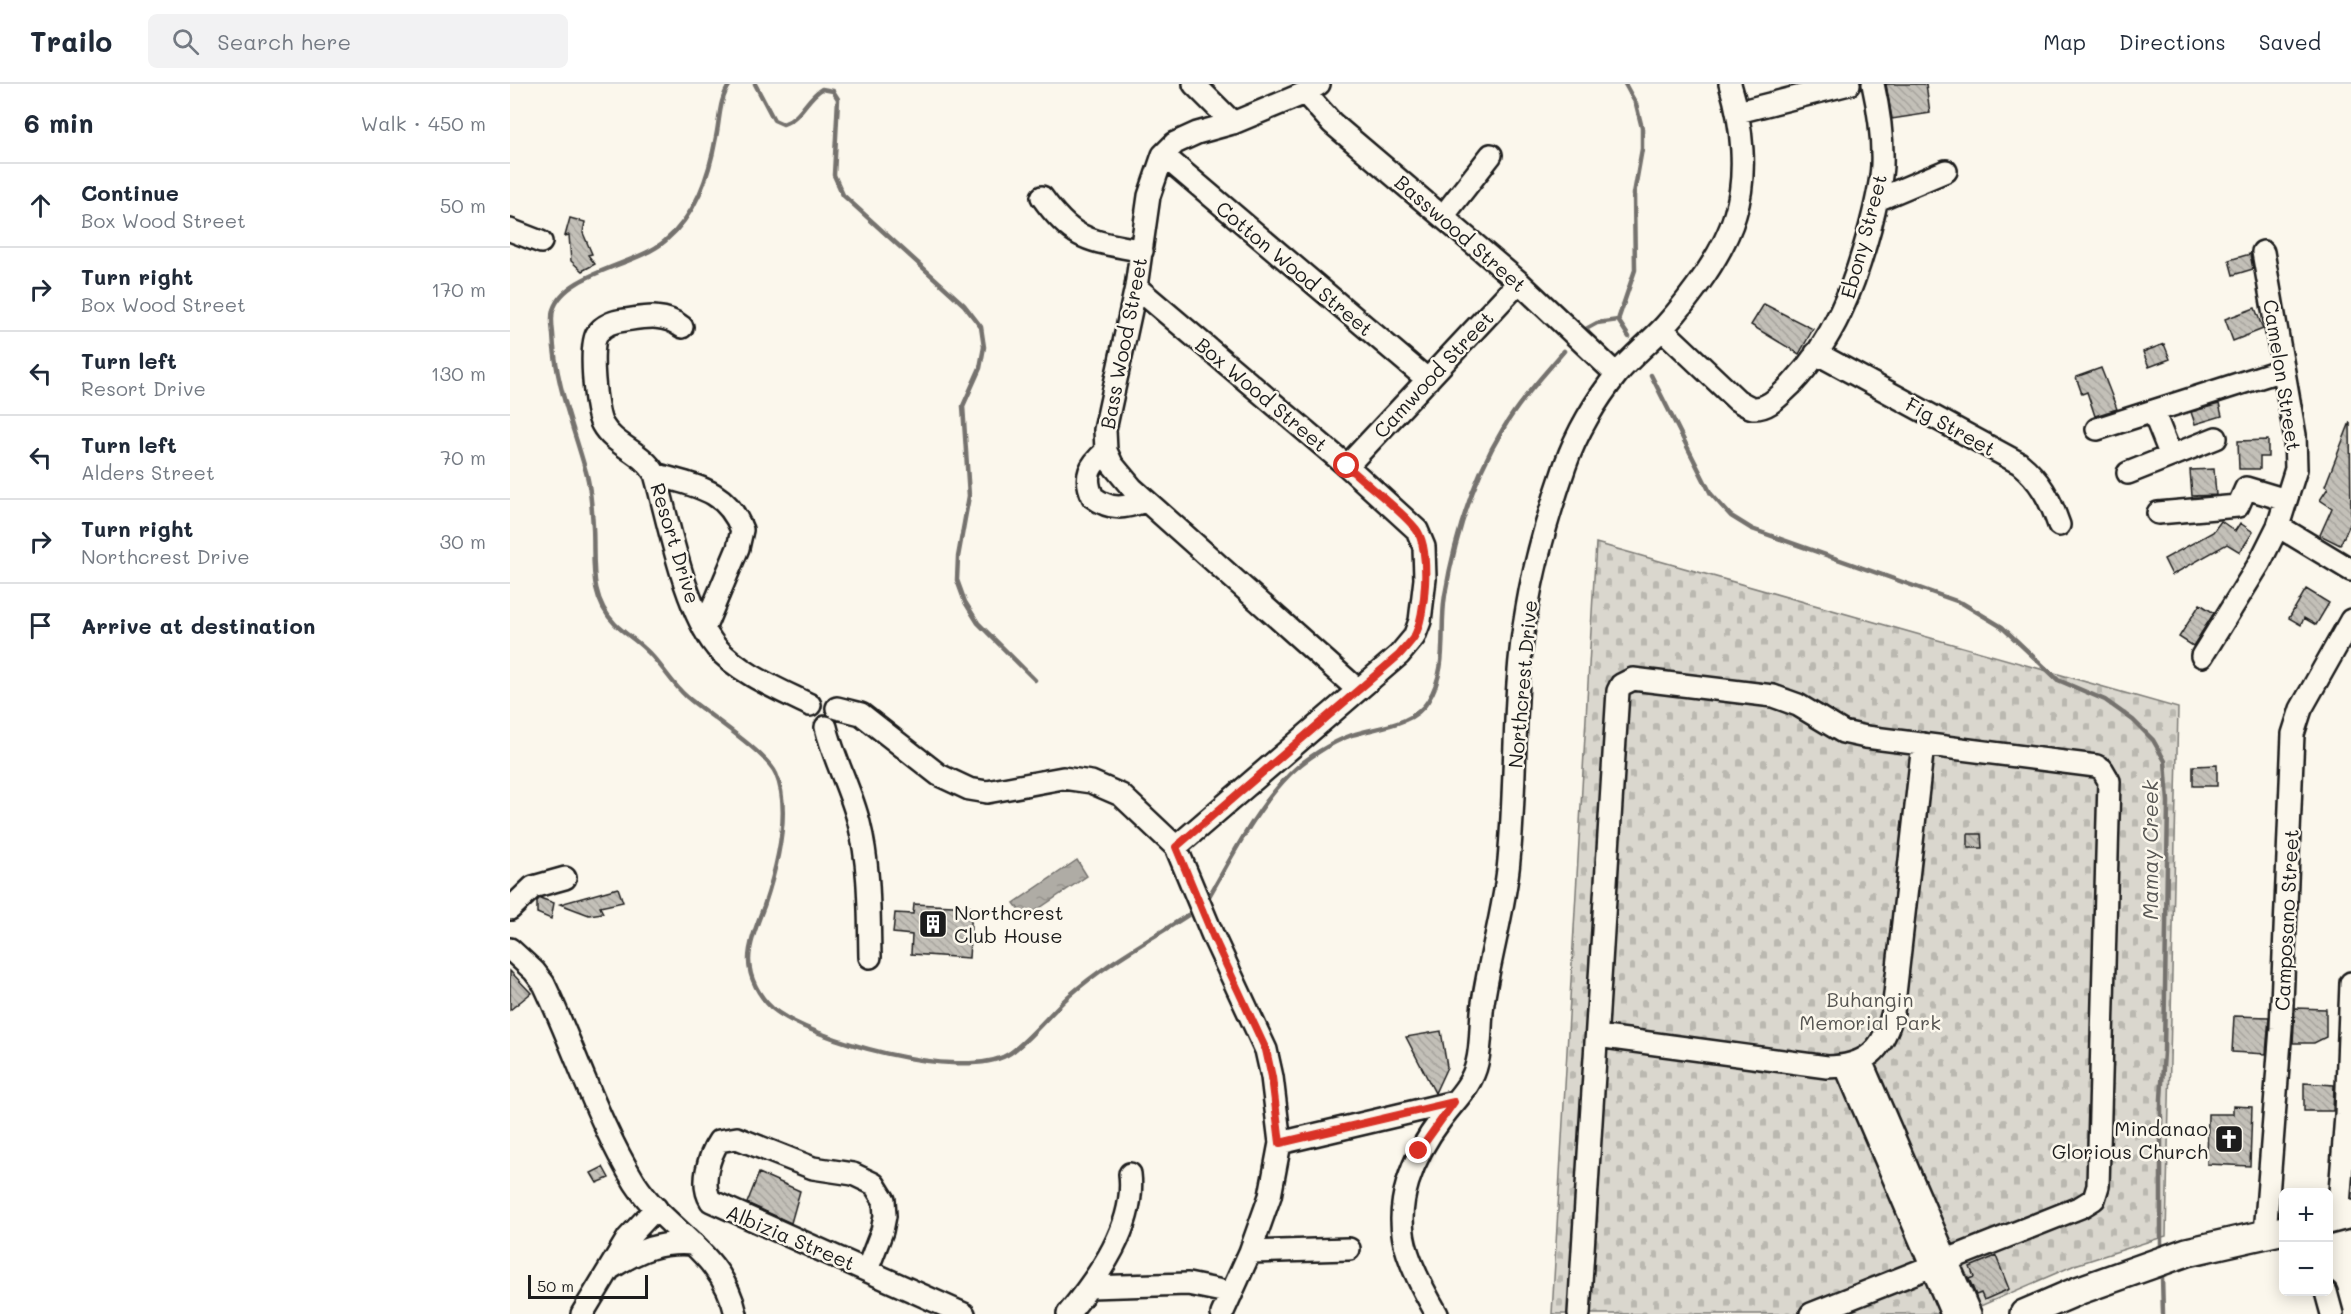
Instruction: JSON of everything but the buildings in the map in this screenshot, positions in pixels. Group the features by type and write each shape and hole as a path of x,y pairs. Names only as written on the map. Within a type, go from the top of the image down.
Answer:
{"main road":[{"path":"2024,1314 2080,1290 2187,1252 2274,1232"}],"street":[{"path":"1194,84 1233,123"},
{"name":"Northcrest Drive","path":"1437,1314 1407,1252 1403,1223 1406,1182 1419,1151 1454,1102 1469,1086 1478,1062 1482,1005 1504,901 1509,859 1516,707 1527,608 1566,462 1589,416 1616,374 1662,329 1686,300 1726,239 1736,213 1741,152 1738,112 1730,84"},
{"path":"1738,112 1849,84"},
{"name":"Ebony Street","path":"1662,329 1737,400 1752,408 1765,406 1776,400 1805,370 1842,313 1856,279 1877,200 1882,166 1881,123 1873,84"},
{"path":"1163,155 1176,143 1197,133 1233,123 1312,88"},
{"name":"Basswood Street","path":"1312,88 1332,123 1444,215 1616,374"},
{"name":"Bass Wood Street","path":"1163,155 1149,196 1136,287 1106,422 1106,451 1120,476 1145,501 1357,689"},
{"name":"Cotton Wood Street","path":"1163,155 1428,380"},
{"path":"1444,215 1491,155"},
{"path":"1877,200 1946,171"},
{"path":"1042,197 1067,229 1084,238 1142,251"},
{"path":"510,230 541,242"},
{"name":"Camelon Street","path":"2202,656 2259,564 2278,526 2298,457 2263,252"},
{"name":"Camwood Street","path":"1347,466 1519,282"},
{"name":"Box Wood Street","path":"1136,287 1347,466 1417,530 1424,547 1425,579 1420,621 1414,637 1399,655 1176,847"},
{"name":"Resort Drive","path":"682,327 673,320 658,317 620,320 602,329 594,340 597,414 602,426 642,457 655,474 691,598 704,629 717,648 749,673 810,705"},
{"name":"Fig Street","path":"1816,353 2019,463 2034,475 2044,489 2059,525"},
{"path":"2097,429 2282,370"},
{"path":"2153,411 2171,456"},
{"path":"2128,473 2216,438"},
{"path":"1106,451 1089,468 1087,478 1093,497 1112,508 1122,508 1145,501"},
{"path":"655,474 713,492 728,503 742,530 738,548 704,629"},
{"path":"2158,513 2238,506 2246,488 2286,500"},
{"path":"2278,526 2351,570"},
{"name":"Camposano Street","path":"2274,1232 2294,734 2301,710 2351,620"},
{"path":"1579,1314 1621,686 1626,681 1641,679 1773,696 1798,705 1842,732 2096,766 2106,774 2109,788 2097,1194 2089,1203 2081,1207 1811,1314"},
{"path":"837,708 836,720 826,727 818,727 811,722 807,713 810,705 822,698 831,700 837,708 861,714 939,775 969,789 987,792 1063,778 1092,782 1121,795 1176,847 1213,936 1266,1050 1272,1077 1280,1143 1270,1196 1250,1252 1222,1314"},
{"path":"826,727 850,789 860,826 868,900 870,957"},
{"path":"1597,1036 1807,1065 1853,1064 1881,1043 1893,1011 1923,744"},
{"path":"510,909 532,887 565,878"},
{"path":"510,949 534,971 544,984 627,1167 656,1208 719,1271 728,1286 736,1314"},
{"path":"2339,1217 2351,983"},
{"path":"1853,1064 1939,1263 1970,1314"},
{"path":"1280,1143 1454,1102"},
{"name":"Albizia Street","path":"867,1270 882,1231 885,1216 884,1200 874,1184 853,1174 813,1168 737,1138 719,1141 712,1151 708,1171 707,1194 711,1201 964,1314"},
{"path":"1068,1314 1090,1287 1124,1225 1132,1192 1130,1174"},
{"path":"582,1314 628,1238 656,1208"},
{"path":"606,1272 644,1248 670,1243 694,1244"},
{"path":"1250,1252 1349,1249"},
{"path":"1939,1263 1952,1314"},
{"path":"1090,1287 1188,1284 1232,1293"},
{"path":"2327,1296 2332,1314"}],"green space":[{"name":"Buhangin Memorial Park","path":"1596,543 2178,708 2166,1236 2075,1265 1962,1314 1552,1314"}],"water":[{"path":"1077,860 1087,876 1025,918 1014,903"}],"waterway":[{"path":"730,84 722,103 705,180 700,194 685,219 676,231 652,250 586,278 571,287 560,297 553,310 552,322 557,370 589,485 595,578 600,602 615,624 651,655 687,697 736,734 770,765 781,789 782,823 777,858 769,892 749,953 749,967 756,986 772,1008 792,1021 852,1044 887,1054 923,1060 956,1063 985,1062 1007,1055 1014,1050 1083,984 1188,915"},
{"path":"755,84 774,120 783,124 794,118 822,89 833,91 838,99 834,175 843,195 964,305 981,327 984,347 980,368 963,406 969,496 958,557 957,580 965,602 978,623 1035,680"},
{"path":"1618,320 1635,270 1634,194 1642,149 1642,128 1636,104 1625,84"},
{"name":"Mamay Creek","path":"1618,320 1629,337"},
{"path":"1586,329 1597,323 1618,320"},
{"path":"1208,898 1255,817 1296,768 1344,738 1404,721 1413,716 1428,701 1439,676 1445,595 1466,509 1482,468 1510,418 1564,351"},
{"name":"Mamay Creek","path":"1651,375 1711,494 1731,516 1752,529 1962,603 2002,627 2058,680 2105,700 2133,720 2153,740 2165,761 2168,802 2164,1052 2161,1099 2161,1250"},
{"name":"Mamay Creek","path":"2162,1276 2163,1314"}],"place":[{"name":"Northcrest Club House","path":"933,924"},
{"name":"Mindanao Glorious Church","path":"2229,1139"}],"route":[{"path":"1347,466 1417,530 1424,547 1425,579 1420,621 1414,637 1399,655 1176,847 1213,936 1266,1050 1272,1077 1280,1143 1454,1102 1419,1151"}]}
